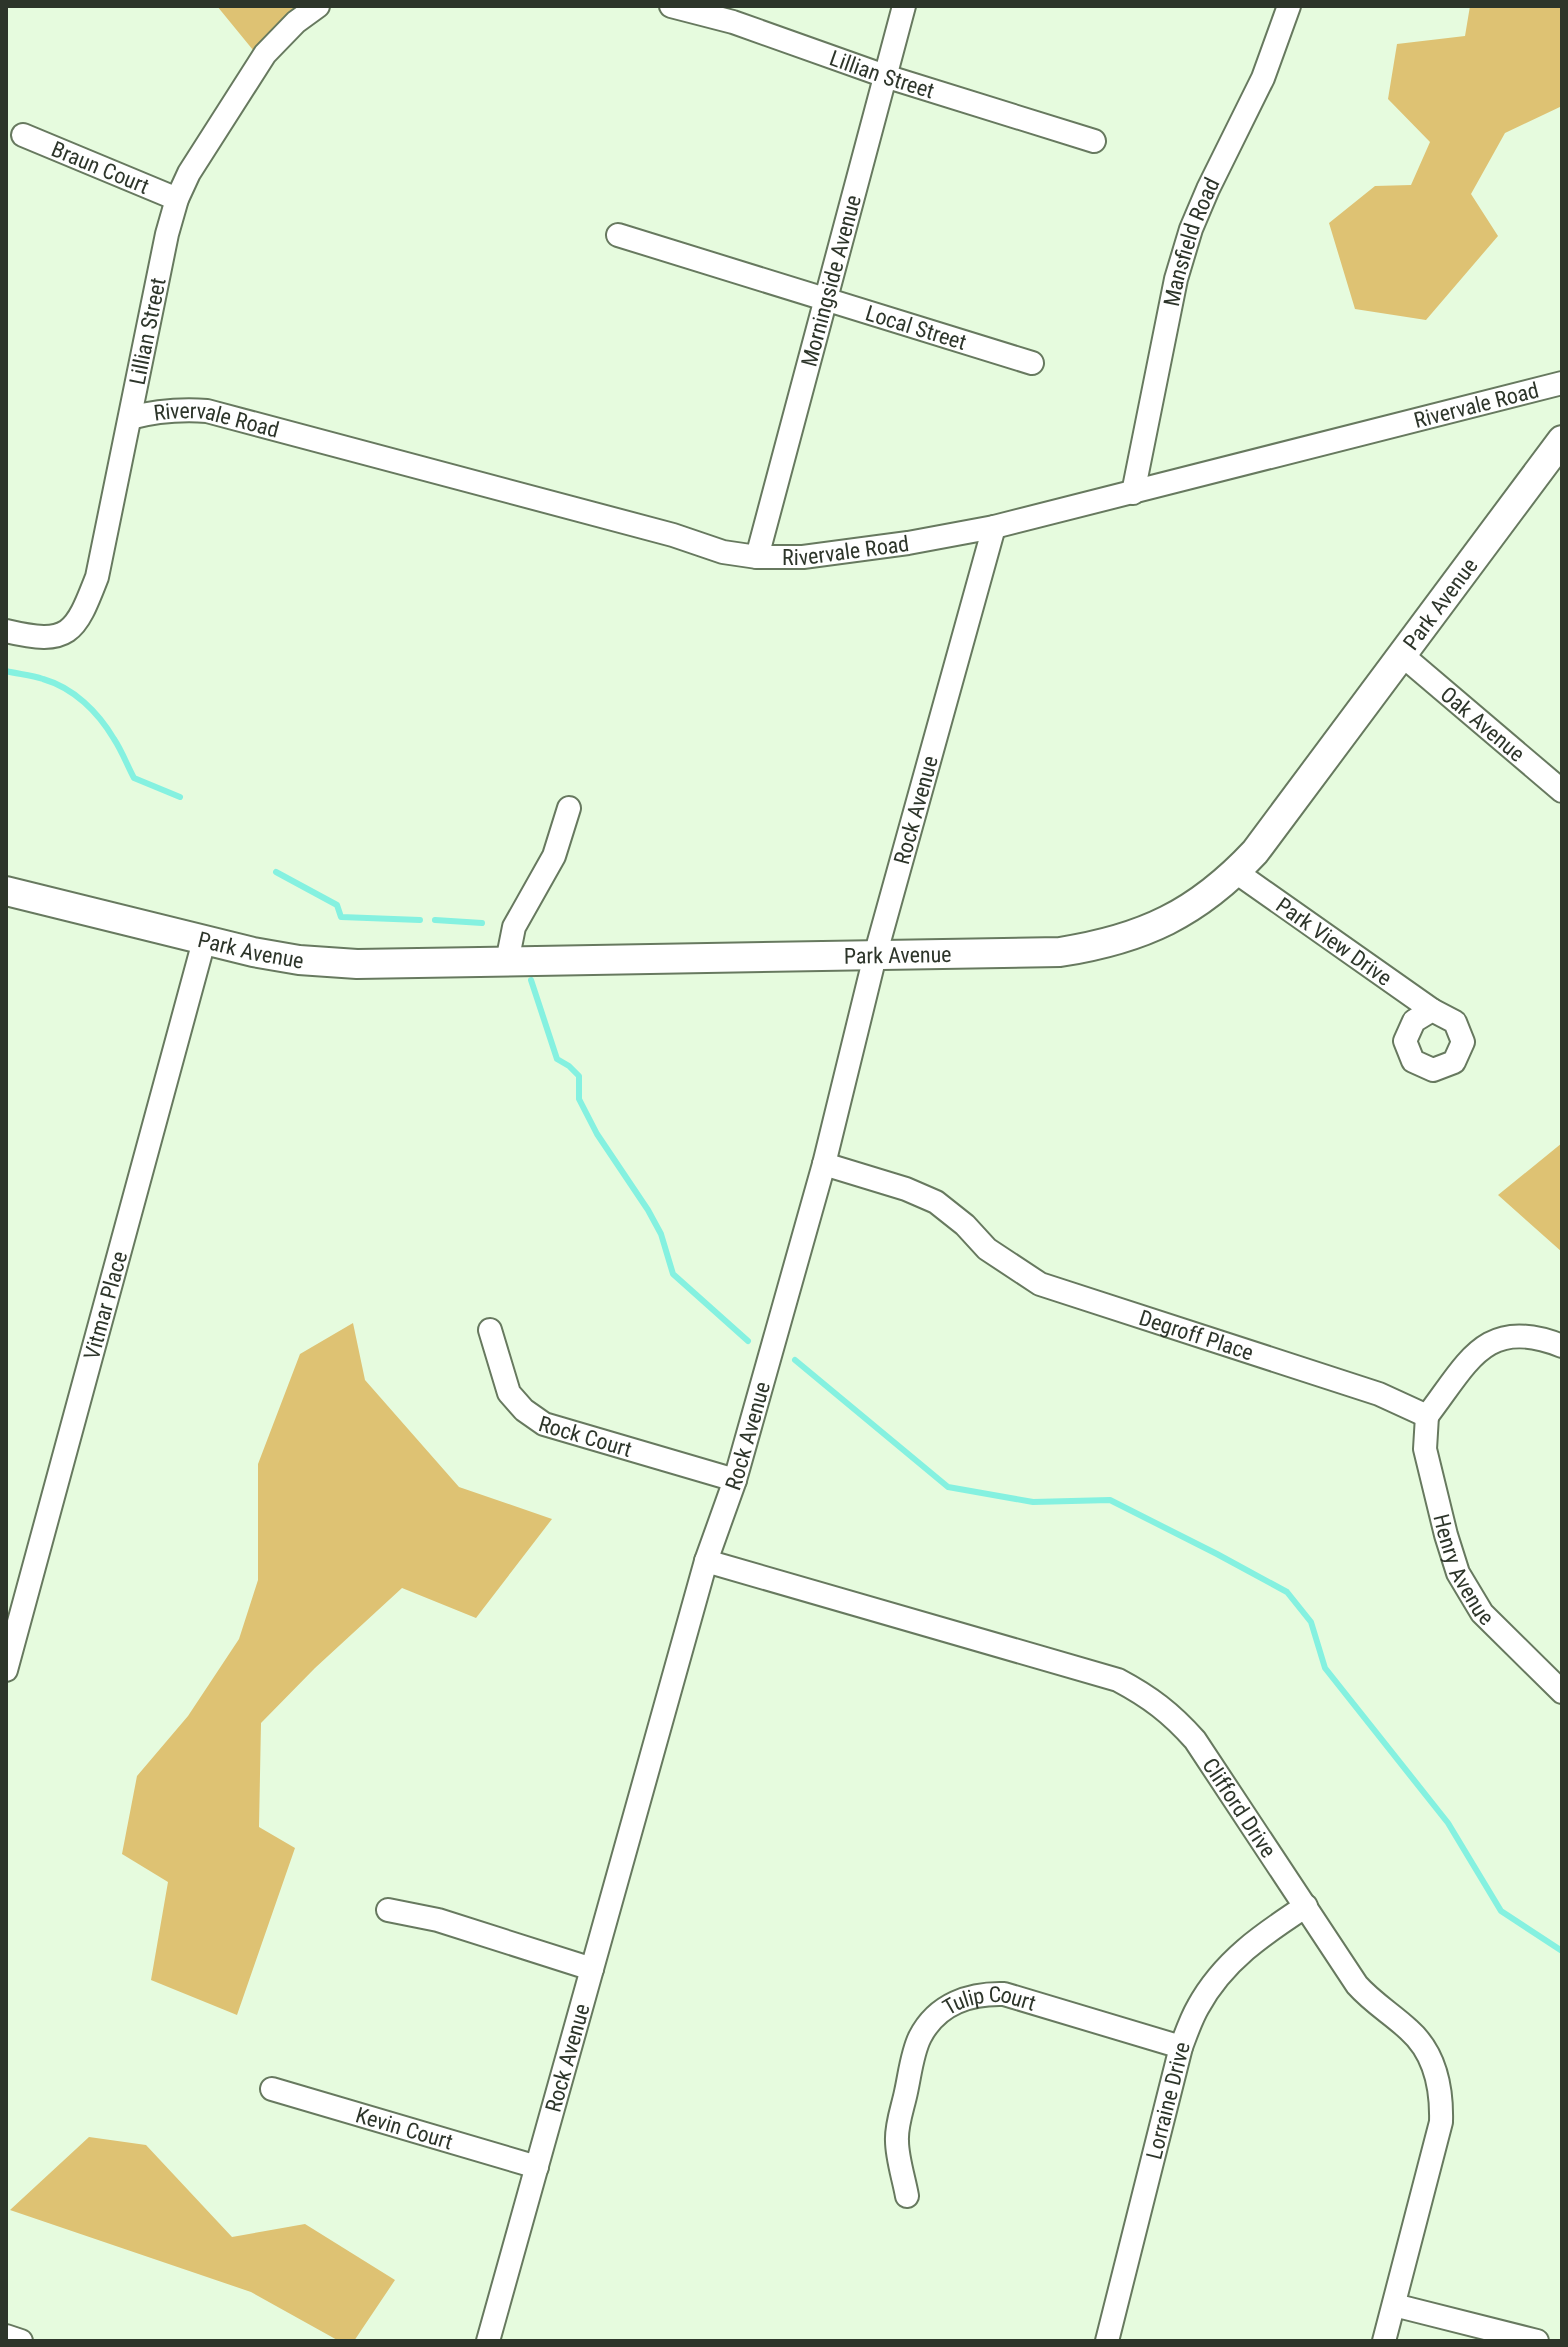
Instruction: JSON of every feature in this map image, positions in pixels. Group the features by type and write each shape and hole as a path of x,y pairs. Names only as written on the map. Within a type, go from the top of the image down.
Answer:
{"street":[{"name":"Lillian Street","path":"6,631 49,638 63,633 75,625 87,602 97,577 167,234 177,199 189,173 265,54 296,22 318,6"},
{"name":"Lillian Street","path":"671,6 733,22 885,76 1094,141"},
{"name":"Morningside Avenue","path":"757,557 904,6"},
{"name":"Mansfield Road","path":"1133,493 1176,279 1191,229 1263,78 1289,6"},
{"name":"Braun Court","path":"23,135 177,199"},
{"name":"Local Street","path":"618,235 1032,363"},
{"name":"Rivervale Road","path":"130,418 153,411 207,411 673,535 723,552 757,557 803,557 908,543 994,527 1562,383"},
{"name":"Park Avenue","path":"6,891 204,941 299,960 342,963 1060,952 1100,946 1171,920 1205,898 1255,852 1562,440"},
{"name":"Rock Avenue","path":"488,2341 706,1561 735,1480 824,1164 875,956 994,527"},
{"name":"Oak Avenue","path":"1402,655 1562,791"},
{"path":"507,962 514,927 554,856 569,808"},
{"name":"Park View Drive","path":"1236,872 1432,1010"},
{"name":"Vitmar Place","path":"6,1670 204,941"},
{"name":"Degroff Place","path":"824,1164 906,1189 936,1202 965,1225 987,1249 1040,1284 1379,1394 1427,1416"},
{"name":"Rock Court","path":"490,1330 509,1393 524,1410 544,1424 735,1480"},
{"path":"1427,1416 1480,1349 1494,1341 1513,1336 1532,1337 1562,1346"},
{"name":"Henry Avenue","path":"1427,1416 1425,1449 1458,1573 1482,1613 1562,1692"},
{"name":"Clifford Drive","path":"706,1561 1118,1680 1148,1696 1174,1716 1195,1740 1357,1985 1412,2033 1427,2052 1437,2074 1442,2098 1441,2122 1384,2341"},
{"name":"Lorraine Drive","path":"1107,2341 1181,2047 1197,2009 1212,1983 1234,1958 1257,1938 1306,1906"},
{"path":"388,1910 438,1920 592,1969"},
{"name":"Tulip Court","path":"907,2196 896,2140 914,2054 920,2037 932,2020 963,1998 983,1993 1004,1994 1181,2047"},
{"name":"Kevin Court","path":"272,2089 537,2167"},
{"path":"1394,2305 1537,2341"},
{"path":"6,2336 21,2341"}],"shaded area":[{"path":"217,6 296,6 253,50"},
{"path":"1470,6 1562,6 1562,106 1505,133 1471,194 1498,236 1426,320 1355,309 1329,223 1375,186 1411,185 1430,142 1388,99 1397,44 1465,36"},
{"path":"1562,1143 1562,1252 1498,1195"},
{"path":"353,1323 365,1380 459,1487 552,1519 476,1618 402,1588 261,1723 259,1827 295,1848 237,2015 151,1980 168,1882 122,1854 137,1776 188,1716 239,1639 258,1580 258,1464 300,1354"},
{"path":"89,2137 146,2145 232,2237 305,2224 395,2280 354,2341 339,2341 251,2292 10,2210"}],"waterway":[{"path":"6,671 43,679 75,695 108,729 134,778 180,797"},
{"path":"276,872 337,905 341,917 420,920"},
{"path":"435,920 482,923"},
{"path":"531,980 557,1059 579,1076 579,1099 597,1134 661,1234 673,1274 748,1341"},
{"path":"795,1360 948,1487 1033,1502 1110,1500 1287,1592 1311,1622 1325,1668 1448,1823 1501,1911 1562,1951"}]}
